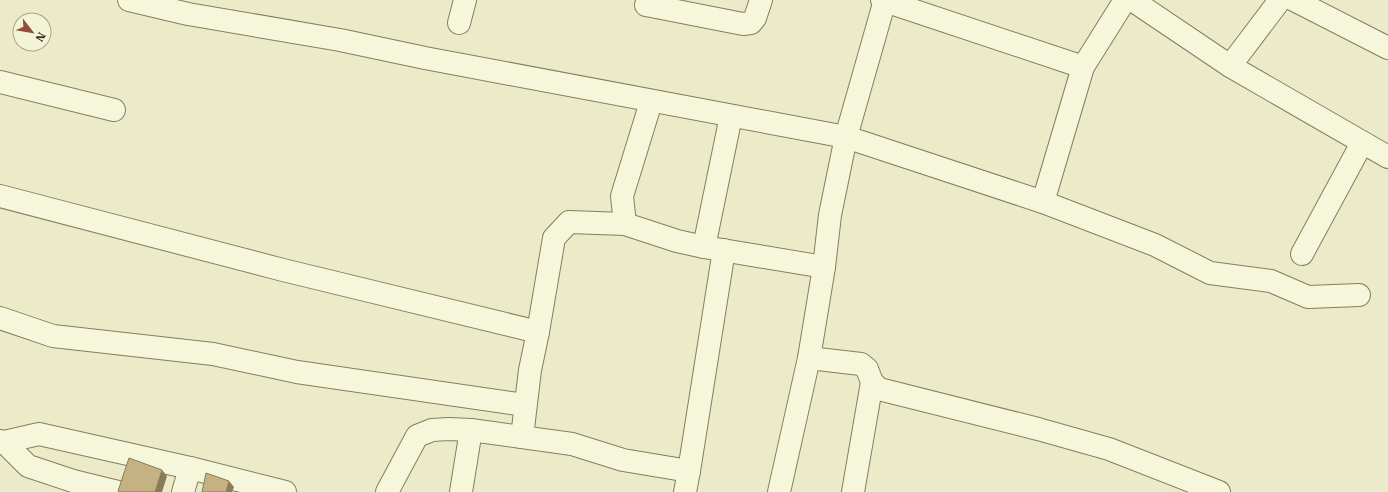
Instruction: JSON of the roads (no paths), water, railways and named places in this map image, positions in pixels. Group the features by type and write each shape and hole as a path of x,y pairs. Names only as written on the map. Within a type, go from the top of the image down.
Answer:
{"street":[{"path":"129,0 189,7 425,58 651,102 846,137 1043,202 1155,244 1210,273 1271,281 1308,297 1360,295"},
{"path":"459,23 465,0"},
{"path":"646,5 743,24 751,23 755,18 761,0"},
{"path":"779,492 809,358 824,267 830,215 846,137 884,0 1083,67"},
{"path":"1043,202 1083,67 1125,0"},
{"path":"1132,0 1230,66 1388,157"},
{"path":"1230,66 1280,0"},
{"path":"1294,0 1388,48"},
{"path":"0,82 114,110"},
{"path":"625,224 622,196 651,102"},
{"path":"685,492 689,471 714,249 731,116"},
{"path":"1302,254 1362,143"},
{"path":"0,196 283,270 538,332"},
{"path":"522,437 530,370 554,238 569,222 625,224 677,241 714,249 824,267"},
{"path":"0,318 53,336 213,354 297,372 525,405"},
{"path":"809,358 861,364 867,369 872,382 879,388 1031,427 1109,449 1219,492"},
{"path":"853,492 872,382"},
{"path":"387,492 417,436 432,430 450,428 572,444 623,460 689,471"},
{"path":"461,492 471,430"},
{"path":"2,442 38,434 190,468 285,492"},
{"path":"2,442 28,466 71,486 118,492"},
{"path":"183,492 190,468"}]}
